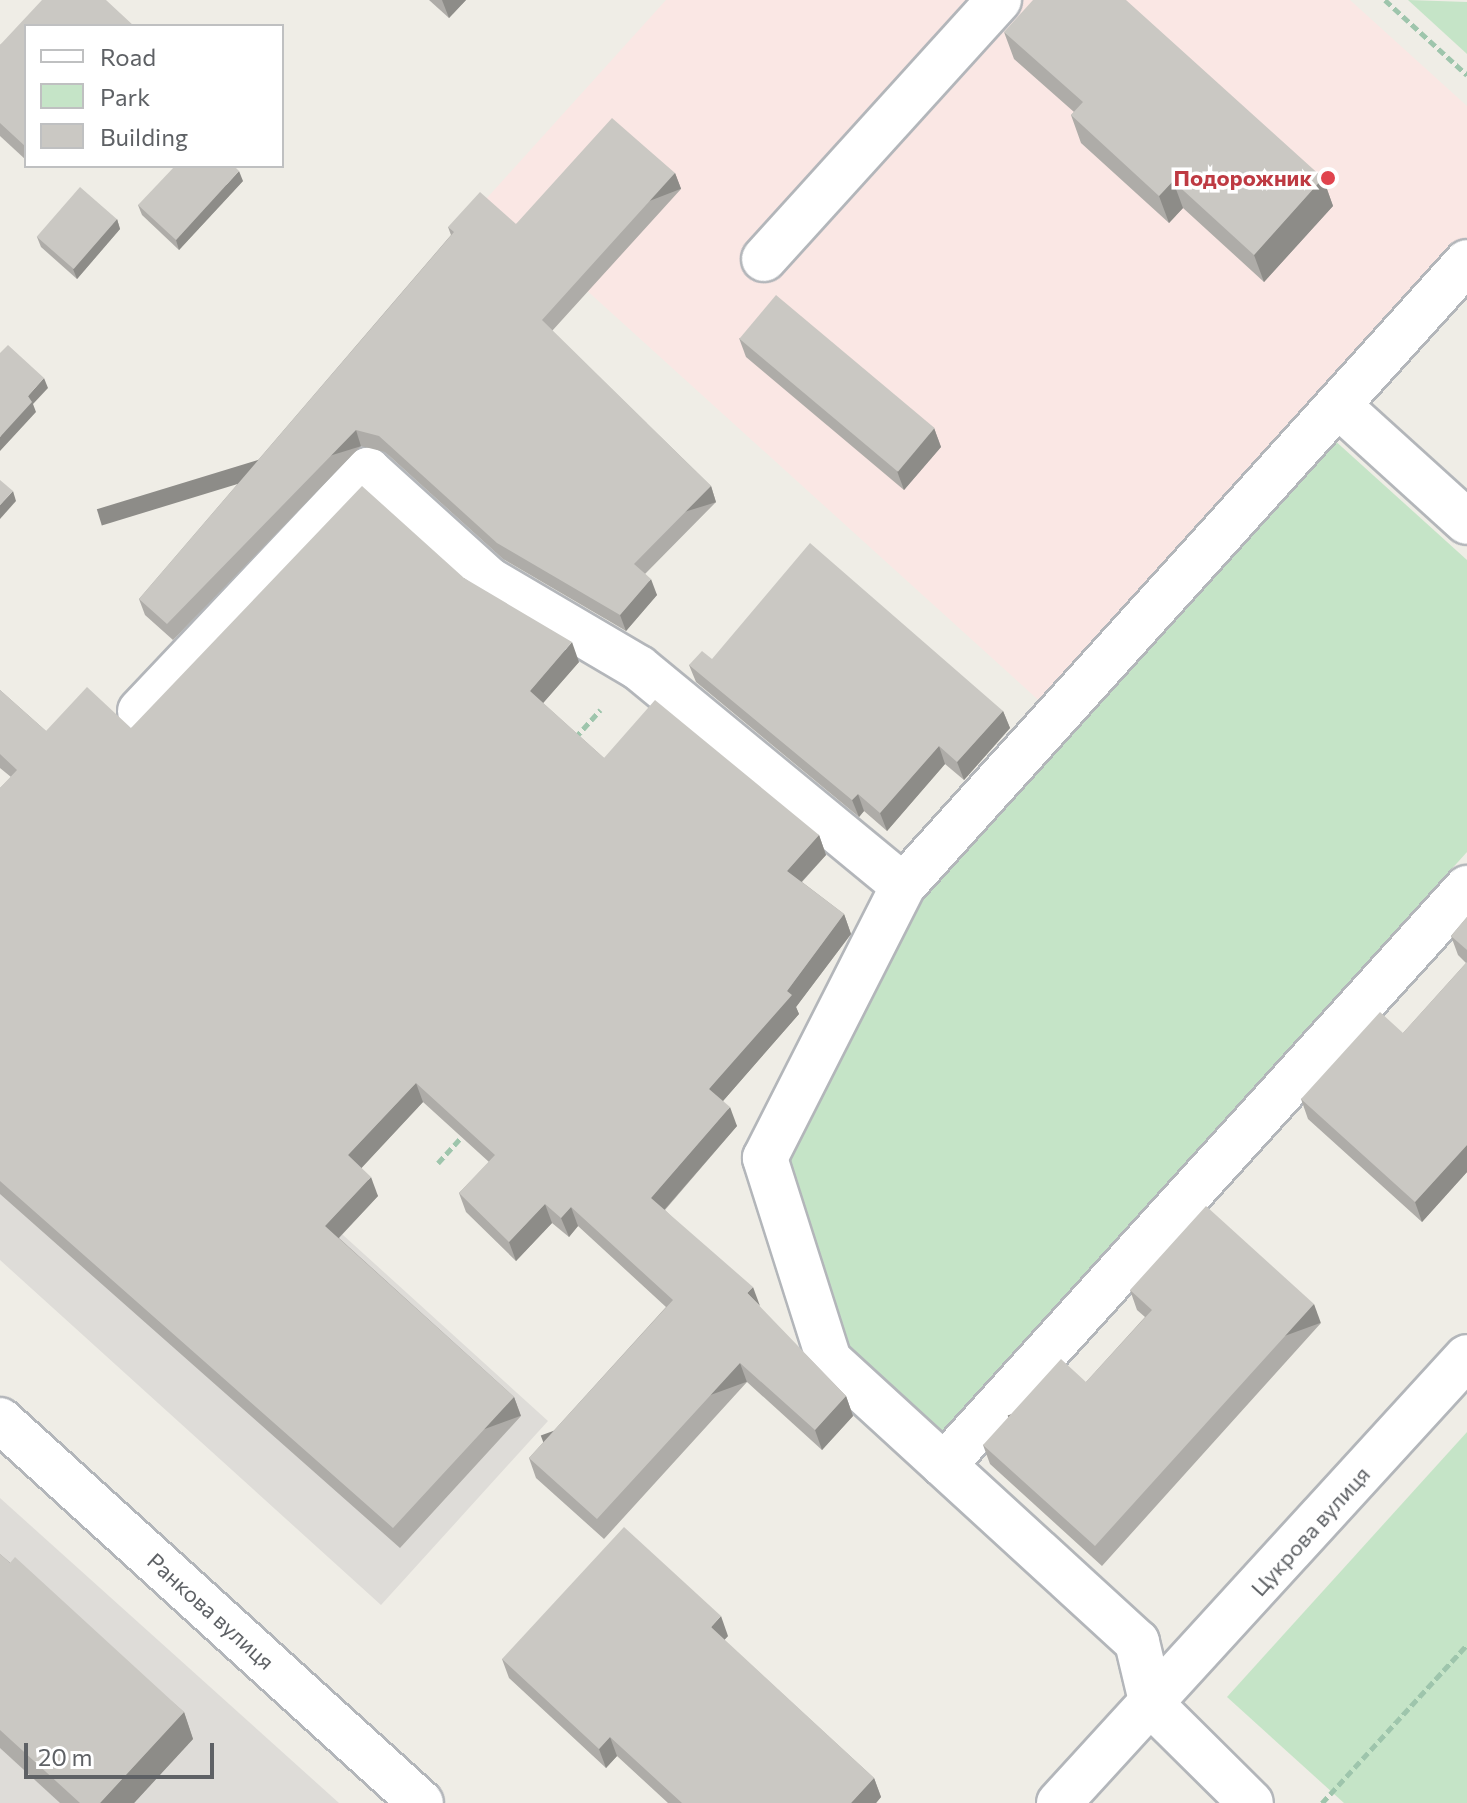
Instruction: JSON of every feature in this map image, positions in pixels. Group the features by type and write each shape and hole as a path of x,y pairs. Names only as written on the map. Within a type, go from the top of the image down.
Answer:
{"street":[{"path":"764,259 999,0"},
{"path":"1251,1803 1152,1705 1137,1642 829,1360 765,1158 903,886 1467,262"},
{"path":"1338,405 1467,522"},
{"path":"140,711 368,470 488,579 639,668 903,886"},
{"path":"944,1465 1467,888"},
{"name":"Цукрова вулиця","path":"1152,1705 1467,1357"},
{"name":"Ранкова вулиця","path":"0,1420 421,1803"},
{"path":"1059,1803 1152,1705"}],"path":[{"path":"1385,0 1467,75"},
{"path":"569,745 639,668"},
{"path":"438,1163 470,1127"},
{"path":"1322,1803 1467,1645"}],"shaded area":[{"path":"666,0 1350,0 1467,106 1467,239 1045,706 486,199"},
{"path":"0,827 83,999 548,1421 381,1605 0,1260"},
{"path":"0,1498 339,1803 0,1803"}],"green space":[{"path":"1408,0 1467,2 1467,54"},
{"path":"1332,438 1467,560 1467,852 937,1438 842,1353 782,1159 918,895"},
{"path":"1467,1432 1467,1803 1344,1803 1227,1697"}],"building":[{"path":"42,0 106,0 132,24 24,24 24,145 0,123 0,45"},
{"path":"1033,0 1126,0 1323,178 1254,255 1173,181 1159,196 1071,115 1083,102 1004,32"},
{"path":"612,118 675,173 542,320 711,486 634,564 651,579 620,615 497,543 379,436 356,430 167,624 139,599 454,232 448,227 480,192 516,224"},
{"path":"173,168 236,168 239,171 176,240 138,205"},
{"path":"80,187 117,219 74,269 37,237"},
{"path":"776,295 935,428 898,472 739,339"},
{"path":"8,345 44,378 28,396 32,402 0,437 0,353"},
{"path":"0,480 13,491 0,505"},
{"path":"362,486 464,578 572,642 530,691 604,758 655,700 819,835 787,871 844,914 787,991 792,995 709,1089 730,1107 651,1198 753,1287 747,1293 846,1396 815,1430 740,1363 597,1519 529,1458 673,1300 571,1207 561,1218 545,1204 509,1242 459,1193 495,1155 416,1083 348,1155 371,1177 325,1226 514,1397 393,1528 0,1181 0,788 17,770 0,754 0,690 46,731 87,687 131,728"},
{"path":"810,543 1003,711 957,762 939,746 880,813 858,794 852,800 689,665 702,651 712,659"},
{"path":"1467,917 1467,950 1451,936"},
{"path":"1467,962 1467,1145 1415,1202 1301,1099 1380,1012 1403,1033"},
{"path":"1206,1206 1314,1304 1095,1546 983,1445 1061,1359 1086,1382 1152,1310 1130,1290"},
{"path":"624,1527 721,1616 711,1627 874,1778 851,1803 682,1803 610,1737 599,1749 502,1659"},
{"path":"0,1554 10,1563 15,1557 184,1712 100,1803 80,1803 0,1730"}],"place":[{"name":"Подорожник","path":"1328,178"}]}
